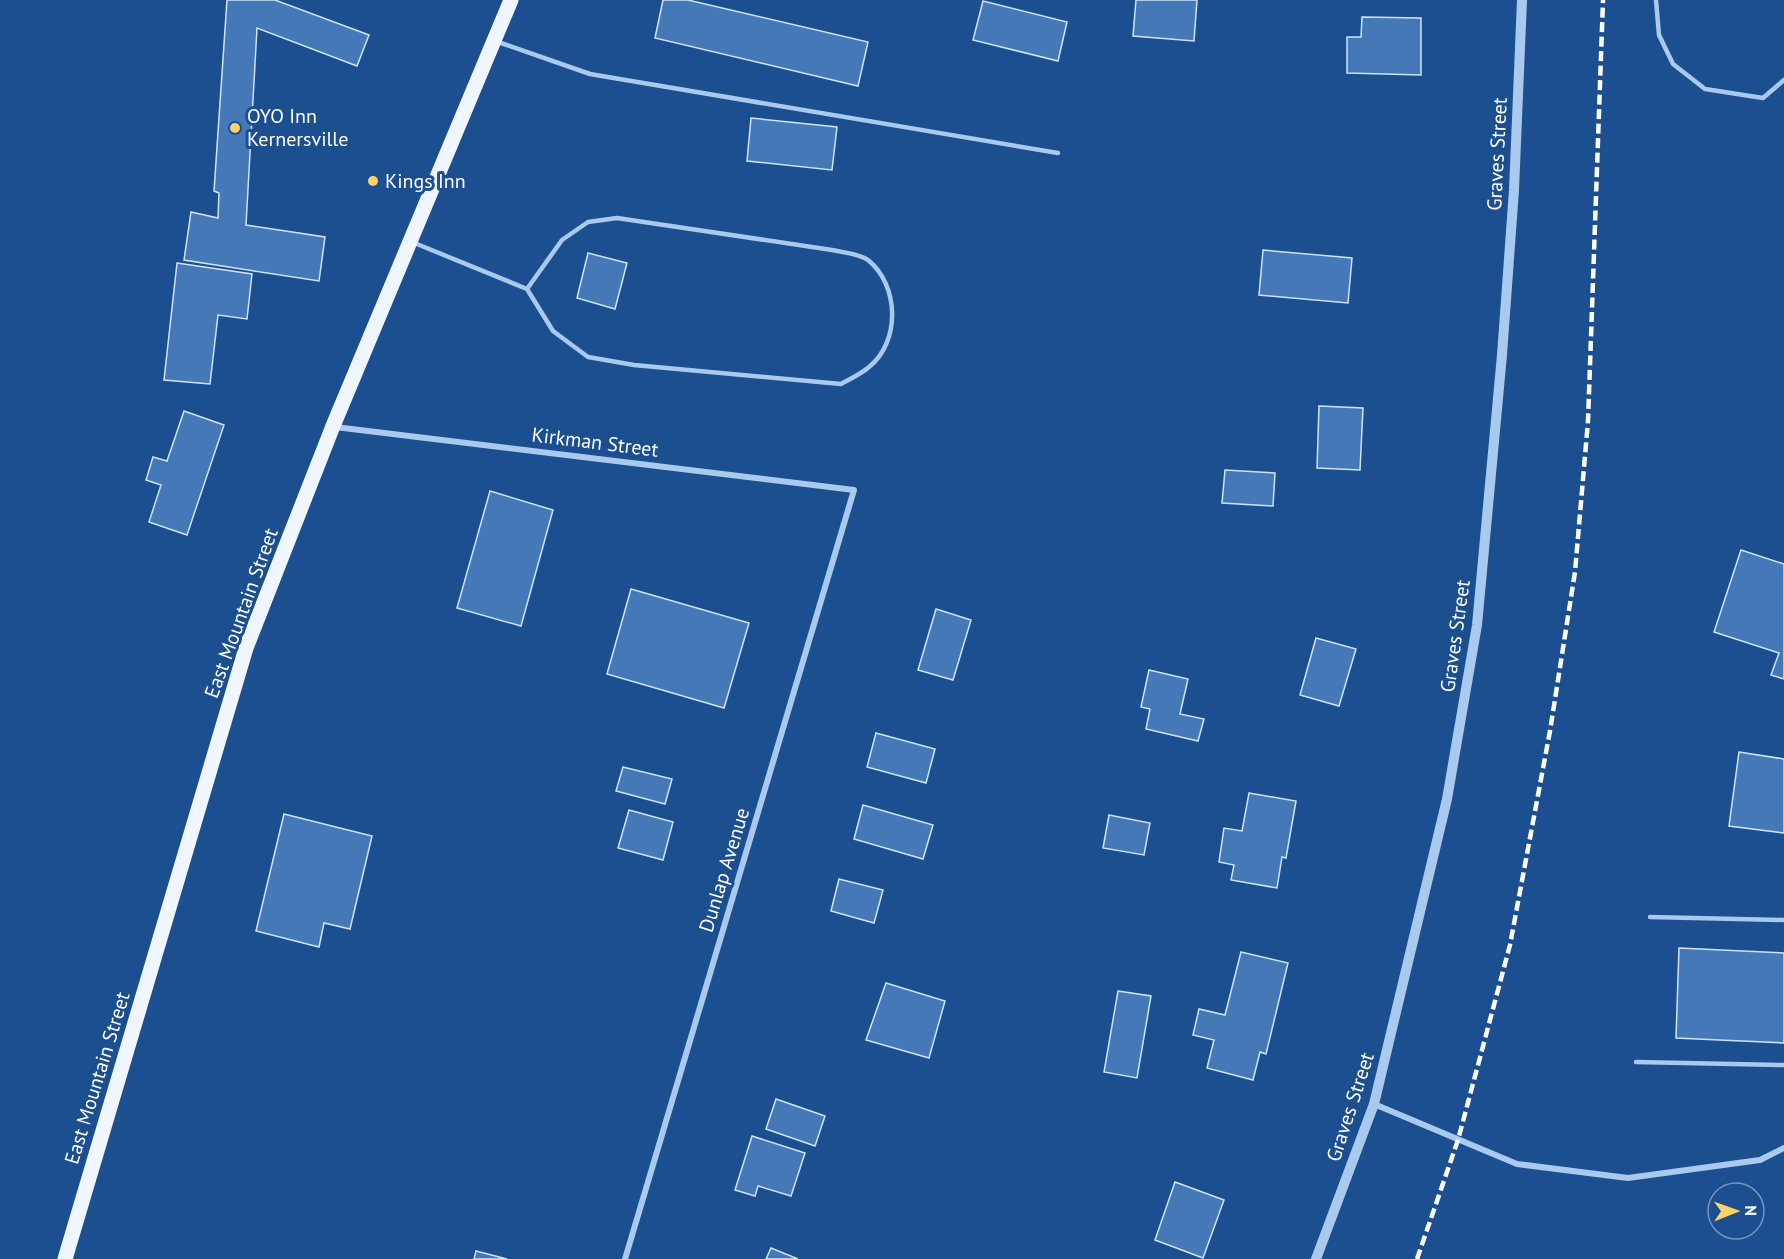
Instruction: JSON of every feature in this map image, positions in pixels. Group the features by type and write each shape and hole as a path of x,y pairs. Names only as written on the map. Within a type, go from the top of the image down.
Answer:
{"main road":[{"name":"East Mountain Street","path":"65,1259 246,648 333,426 492,40 511,0"}],"street":[{"name":"Graves Street","path":"1316,1259 1374,1104 1447,800 1477,626 1500,389 1514,190 1522,0"},
{"name":"Kirkman Street","path":"333,426 854,490"},
{"name":"Dunlap Avenue","path":"625,1259 854,490"},
{"path":"1374,1104 1517,1164 1628,1178 1760,1160 1784,1148"}],"lane":[{"path":"1656,0 1659,35 1673,64 1705,89 1763,98 1784,80"},
{"path":"492,40 590,74 1058,153"},
{"path":"410,241 527,289 553,331 588,357 634,365 841,384 870,366 888,342 893,310 884,280 867,259 832,250 617,218 588,222 562,240 527,289"},
{"path":"1650,917 1784,920"},
{"path":"1636,1062 1784,1065"}],"building":[{"name":"OYO Inn Kernersville","path":"227,0 275,0 369,35 357,66 257,28 246,225 325,237 319,281 184,260 191,212 218,218 219,193 214,191"},
{"path":"663,0 688,0 868,42 858,86 655,38"},
{"path":"1136,0 1197,0 1194,41 1133,36"},
{"path":"983,1 1067,22 1058,61 973,40"},
{"path":"1362,17 1421,18 1421,75 1347,73 1347,37 1361,37"},
{"path":"751,118 837,127 832,170 747,161"},
{"path":"1263,250 1352,258 1348,303 1259,295"},
{"path":"588,253 627,263 615,309 577,298"},
{"path":"177,263 252,274 247,319 218,315 210,384 164,380"},
{"path":"1319,406 1363,408 1360,470 1317,468"},
{"path":"184,411 224,425 187,535 149,522 161,485 146,480 153,457 167,461"},
{"path":"1225,470 1275,473 1273,506 1222,503"},
{"path":"490,491 553,510 521,626 457,608"},
{"path":"1741,550 1784,564 1784,679 1771,675 1779,653 1714,632"},
{"path":"631,589 749,623 724,708 607,674"},
{"path":"936,609 971,620 953,680 918,670"},
{"path":"1316,638 1356,649 1339,706 1300,695"},
{"path":"1149,670 1188,679 1180,714 1204,719 1198,741 1146,729 1150,709 1141,707"},
{"path":"876,733 935,749 926,783 867,767"},
{"path":"1739,752 1784,759 1784,833 1729,826"},
{"path":"623,767 672,779 665,804 616,791"},
{"path":"1249,793 1296,801 1286,858 1282,857 1277,888 1231,880 1234,865 1219,862 1224,828 1242,831"},
{"path":"863,805 933,825 923,859 854,839"},
{"path":"629,810 673,822 663,860 618,848"},
{"path":"284,814 372,836 350,929 324,923 319,947 256,931"},
{"path":"1109,815 1150,823 1144,855 1103,848"},
{"path":"839,879 883,890 874,923 831,911"},
{"path":"1679,948 1784,953 1784,1043 1676,1038"},
{"path":"1241,952 1288,963 1266,1054 1260,1052 1253,1080 1207,1068 1214,1040 1193,1035 1199,1009 1225,1015"},
{"path":"886,983 945,1001 929,1058 866,1040"},
{"path":"1118,991 1151,996 1137,1078 1104,1072"},
{"path":"776,1099 825,1116 815,1146 766,1129"},
{"path":"752,1136 805,1153 791,1196 758,1186 755,1196 735,1190"},
{"path":"1175,1182 1224,1200 1203,1258 1155,1240"},
{"path":"771,1248 798,1259 766,1259"},
{"path":"476,1251 507,1259 474,1259"}],"railway":[{"path":"1417,1259 1458,1140 1510,945 1550,731 1575,572 1588,421 1603,0"}],"place":[{"name":"OYO Inn Kernersville","path":"235,128"},
{"name":"Kings Inn","path":"373,181"}]}
